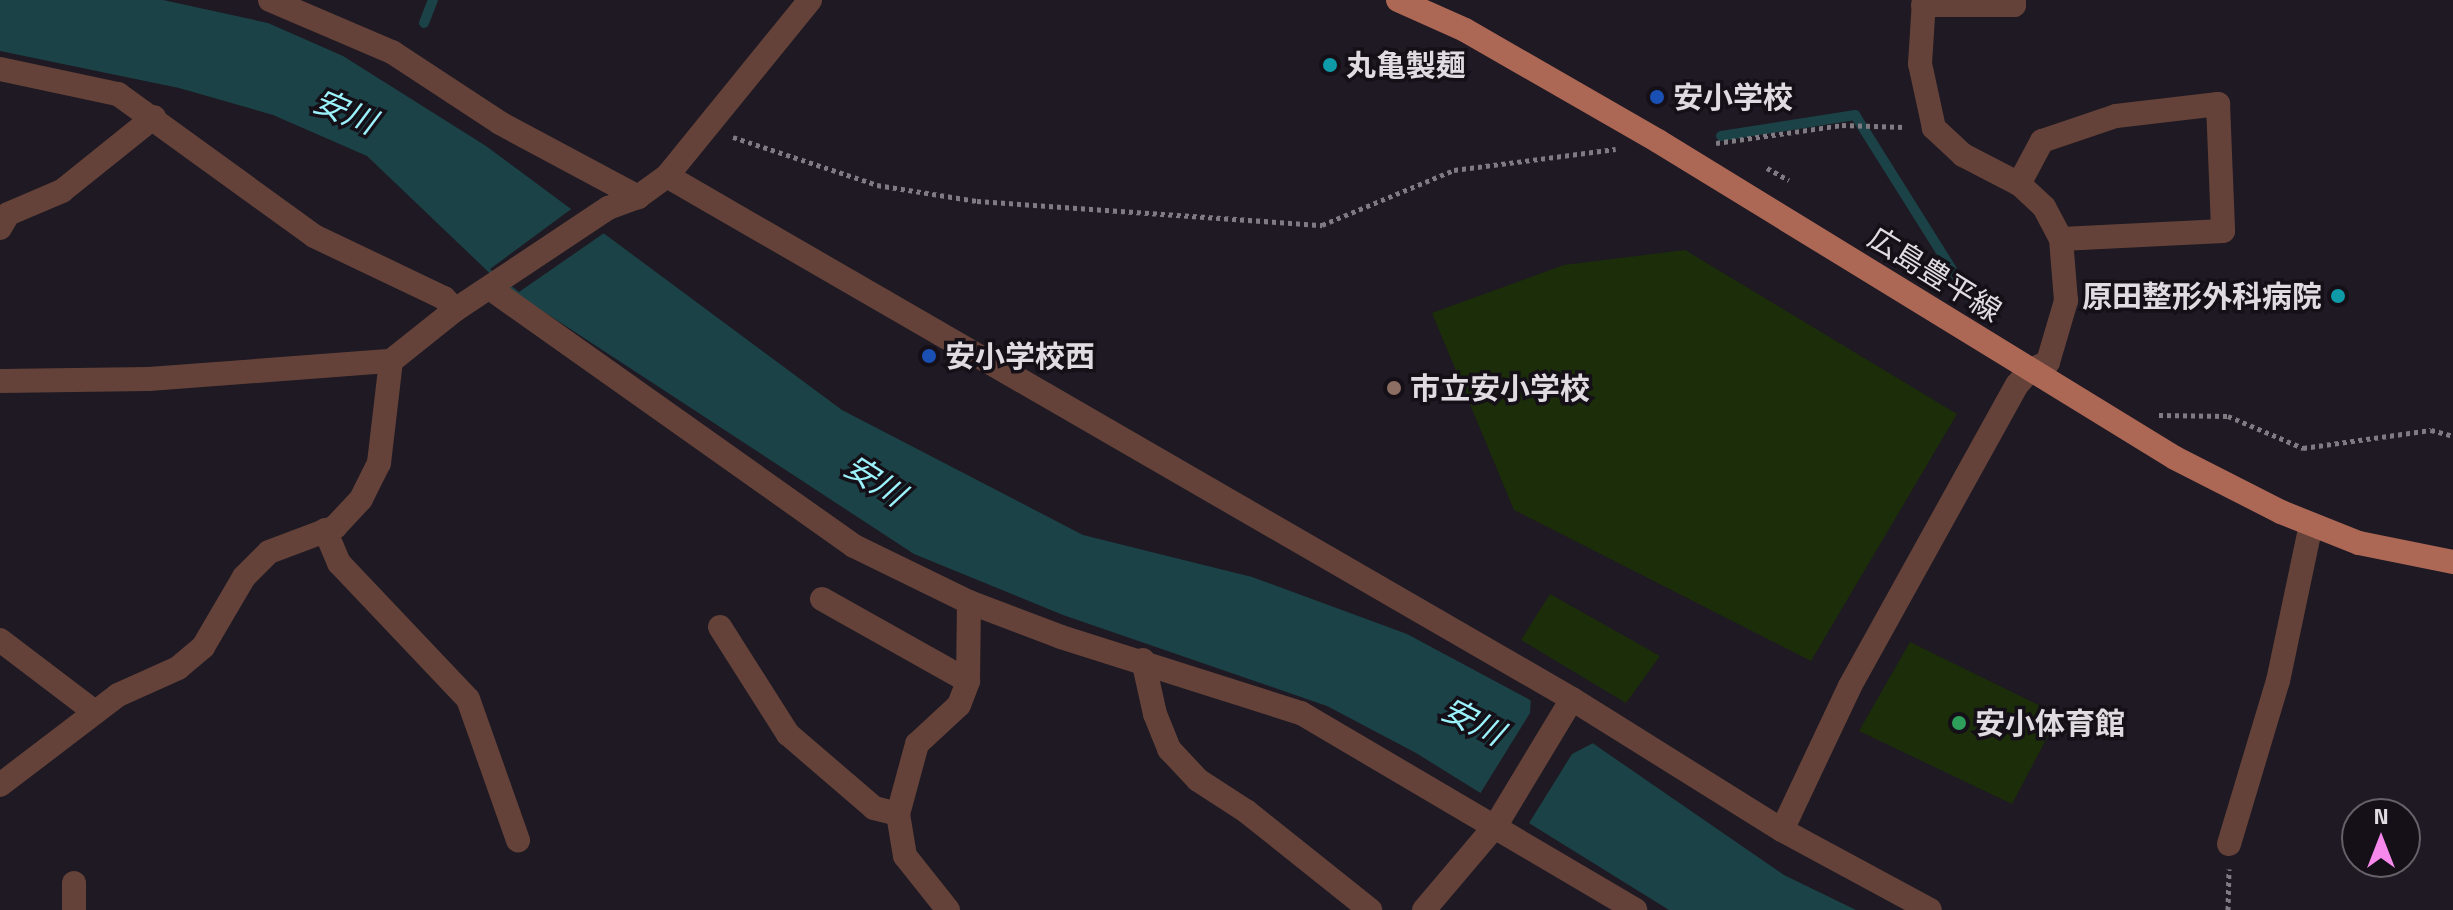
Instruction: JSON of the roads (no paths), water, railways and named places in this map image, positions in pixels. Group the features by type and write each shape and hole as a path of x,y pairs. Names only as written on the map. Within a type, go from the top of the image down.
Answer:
{"main road":[{"name":"広島豊平線","path":"1398,0 1465,30 1658,141 2175,458 2311,525 2359,543 2453,562"}],"street":[{"path":"270,0 392,52 500,123 638,197"},
{"path":"0,381 149,379 391,361 455,310 608,208 638,197 667,176 810,0"},
{"path":"1782,830 1850,686 2029,371 2048,362 2056,346 2066,301 2061,239 2044,207 2019,184 1963,155 1934,128 1920,64 1924,3 2014,5 2014,0"},
{"path":"0,69 118,94 154,117 314,236 444,298 455,310"},
{"path":"2019,184 2042,141 2116,116 2218,104 2223,231 2061,239"},
{"path":"0,228 8,214 62,191 154,117"},
{"path":"667,176 1572,699 1782,830 1930,910"},
{"path":"495,286 796,510 854,546 969,602 1301,713 1496,825 1635,910"},
{"path":"0,785 118,695 178,668 203,647 244,577 269,552 325,530 361,499 379,463 391,361"},
{"path":"2229,844 2278,681 2311,525"},
{"path":"325,530 339,563 468,699 518,840"},
{"path":"822,599 968,681"},
{"path":"948,910 905,856 898,814 917,744 959,705 968,681 969,602"},
{"path":"720,627 788,734 874,808 898,814"},
{"path":"0,640 95,712"},
{"path":"1143,660 1155,714 1169,749 1198,780 1246,811 1370,910"},
{"path":"1424,910 1496,825 1572,699"},
{"path":"74,883 74,910"}],"water":[{"name":"安川","path":"0,0 163,0 268,23 343,56 486,146 842,410 1083,535 1252,577 1407,634 1530,700 1784,875 1856,910 1669,910 1416,753 1327,706 1063,615 914,554 500,283 367,156 273,115 179,88 0,51"}],"waterway":[{"path":"424,23 433,0"},
{"path":"1721,136 1855,115 1969,297"}],"place":[{"name":"丸亀製麺","path":"1330,65"},
{"name":"安小学校","path":"1657,97"},
{"name":"原田整形外科病院","path":"2338,296"},
{"name":"安小学校西","path":"929,356"},
{"name":"市立安小学校","path":"1394,388"},
{"name":"安小体育館","path":"1959,723"}]}
